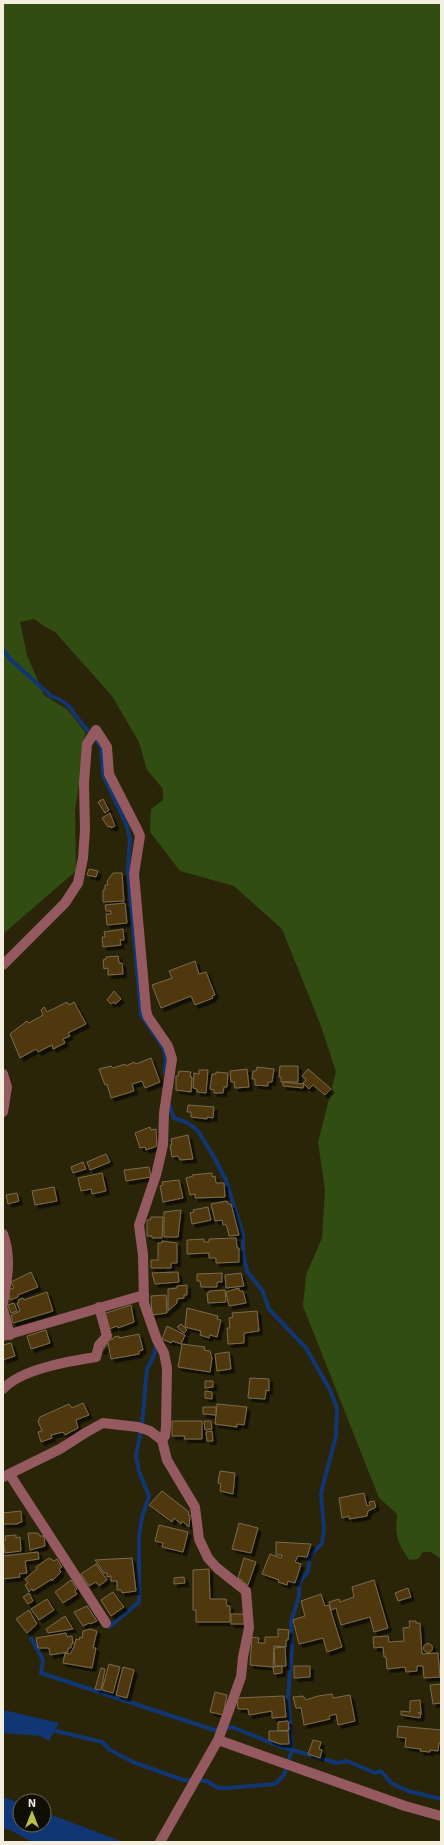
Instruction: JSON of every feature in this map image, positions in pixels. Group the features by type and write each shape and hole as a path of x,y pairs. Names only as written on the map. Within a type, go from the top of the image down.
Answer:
{"street":[{"path":"3,965 65,903 78,883 83,858 84,783 87,744 96,730 103,740 108,752 110,774 140,836 134,874 146,1010 148,1017 168,1046 172,1059 164,1113 163,1145 156,1175 139,1225 143,1254 144,1303 148,1318 164,1353 167,1368 166,1427 165,1436 162,1440"},
{"path":"3,1074 7,1087 3,1112"},
{"path":"3,1234 9,1253 9,1269 3,1304"},
{"path":"3,1309 6,1335 144,1295"},
{"path":"3,1389 21,1377 40,1370 96,1357 99,1345 108,1336 99,1307"},
{"path":"106,1623 6,1476 60,1450 103,1423 138,1427 158,1435 162,1440 167,1460 195,1507 199,1539 208,1558 217,1568 246,1591 249,1628 243,1657 241,1677 218,1740 160,1842"},
{"path":"218,1740 405,1806 441,1816"}],"green space":[{"path":"3,3 441,3 441,1559 431,1552 423,1552 418,1559 409,1560 402,1548 396,1528 397,1514 379,1498 303,1306 306,1275 322,1238 325,1190 318,1142 336,1072 321,1026 282,929 234,886 180,871 150,832 151,809 163,800 163,789 147,770 139,742 112,696 55,632 34,619 20,622 27,655 44,695 68,710 86,733 82,744 82,768 75,809 76,871 3,934"}],"water":[{"path":"3,1710 59,1723 49,1741 40,1736 3,1733"},
{"path":"3,1797 12,1800 12,1831 3,1828"},
{"path":"52,1815 123,1842 32,1842 16,1833 52,1833"}],"building":[{"path":"103,799 109,810 105,813 98,802"},
{"path":"110,813 115,826 111,828 111,826 108,827 102,818"},
{"path":"89,869 98,871 96,877 87,875"},
{"path":"113,873 122,873 124,901 103,902 103,890 105,890 105,885 108,885 107,881"},
{"path":"125,903 127,923 107,925 106,914 111,914 111,911 106,911 105,905"},
{"path":"123,929 124,940 120,940 121,945 103,947 102,937 105,937 104,932"},
{"path":"118,956 119,963 122,963 123,974 108,975 108,968 104,969 103,960 106,959 106,957"},
{"path":"195,961 199,974 206,972 215,995 212,996 213,998 195,1005 191,996 161,1008 152,985 172,978 169,971"},
{"path":"114,991 121,999 115,1004 114,1002 111,1004 107,1000"},
{"path":"67,1002 69,1005 74,1002 86,1024 68,1033 70,1036 63,1039 65,1043 53,1049 52,1045 38,1052 36,1049 20,1058 10,1034 27,1021 29,1023 43,1015 41,1010 44,1007 47,1012"},
{"path":"151,1058 160,1082 145,1088 142,1081 132,1084 134,1091 111,1098 107,1084 105,1085 99,1069 111,1066 113,1068 125,1064 126,1066 134,1062 136,1064"},
{"path":"280,1066 298,1066 298,1082 281,1082 281,1077 279,1077"},
{"path":"257,1067 274,1069 272,1082 268,1082 268,1086 255,1085 255,1079 252,1079 253,1071 256,1071"},
{"path":"247,1069 249,1087 235,1088 234,1082 231,1082 230,1071"},
{"path":"308,1069 331,1089 325,1095 313,1085 309,1089 303,1083 306,1080 302,1076"},
{"path":"199,1070 208,1070 206,1093 197,1092 197,1089 193,1088 194,1073 199,1074"},
{"path":"179,1071 191,1072 191,1092 176,1090 176,1076 178,1076"},
{"path":"216,1072 228,1073 227,1087 224,1087 223,1093 214,1093 214,1090 210,1089 212,1074 216,1074"},
{"path":"283,1082 304,1084 303,1088 283,1086"},
{"path":"188,1105 214,1107 213,1118 207,1117 207,1119 191,1117 191,1112 187,1112"},
{"path":"150,1127 151,1130 156,1129 157,1146 146,1150 145,1147 140,1148 135,1133"},
{"path":"188,1135 193,1159 180,1160 178,1156 172,1157 170,1145 172,1145 171,1139"},
{"path":"106,1154 110,1162 90,1170 87,1162"},
{"path":"83,1162 86,1169 73,1173 71,1167"},
{"path":"149,1167 151,1177 126,1181 124,1170"},
{"path":"102,1173 106,1191 92,1194 91,1189 81,1191 78,1178"},
{"path":"212,1173 212,1177 215,1176 216,1183 224,1183 225,1197 195,1198 195,1194 190,1195 186,1178 193,1176 192,1175"},
{"path":"179,1180 183,1198 163,1202 160,1186 163,1185 162,1182"},
{"path":"54,1187 57,1201 35,1205 32,1191"},
{"path":"17,1193 19,1201 8,1204 6,1195"},
{"path":"227,1201 228,1204 231,1204 239,1235 229,1236 227,1227 225,1224 223,1225 222,1220 215,1221 211,1204"},
{"path":"208,1207 211,1220 192,1224 190,1213 194,1212 193,1210"},
{"path":"181,1210 178,1237 164,1237 164,1212"},
{"path":"151,1217 163,1217 162,1238 152,1238 152,1236 147,1236 147,1220 150,1220"},
{"path":"236,1238 237,1248 239,1248 239,1262 216,1263 216,1258 209,1258 209,1253 187,1254 187,1240 204,1239 204,1242 209,1242 209,1239"},
{"path":"162,1241 177,1243 177,1263 171,1263 171,1268 151,1268 151,1260 158,1260 158,1243 162,1243"},
{"path":"31,1272 38,1287 10,1300 8,1290 14,1288 11,1282"},
{"path":"178,1272 179,1282 155,1284 152,1273"},
{"path":"222,1273 222,1282 217,1282 217,1287 201,1287 200,1281 197,1281 197,1274"},
{"path":"241,1273 244,1286 226,1288 225,1275"},
{"path":"187,1285 187,1295 184,1295 184,1298 177,1299 177,1303 168,1311 168,1289"},
{"path":"239,1288 239,1291 243,1291 246,1303 229,1306 226,1292"},
{"path":"225,1290 226,1302 208,1303 207,1293 209,1293 209,1291"},
{"path":"47,1292 53,1311 13,1323 11,1315 20,1311 17,1303 19,1302 18,1300 23,1298 24,1300"},
{"path":"166,1295 167,1313 152,1315 151,1296"},
{"path":"14,1303 17,1311 11,1313 8,1305"},
{"path":"131,1305 134,1322 118,1328 117,1326 109,1329 105,1316 106,1313"},
{"path":"187,1308 218,1316 217,1319 221,1320 217,1337 210,1335 209,1338 200,1335 201,1331 185,1327"},
{"path":"257,1311 259,1331 244,1333 244,1343 228,1344 227,1328 230,1328 229,1318 233,1317 232,1313"},
{"path":"181,1324 187,1330 184,1333 177,1327"},
{"path":"167,1326 185,1335 181,1344 172,1341 171,1343 162,1339"},
{"path":"46,1330 50,1343 31,1349 27,1336"},
{"path":"139,1334 143,1350 139,1351 139,1354 111,1359 108,1343 102,1351 100,1350 110,1337 112,1340 114,1337 119,1336 119,1338"},
{"path":"11,1343 15,1356 3,1360 3,1345"},
{"path":"182,1344 205,1347 204,1350 210,1351 212,1358 210,1372 178,1367"},
{"path":"229,1352 231,1369 217,1371 215,1354"},
{"path":"250,1378 269,1379 269,1391 266,1390 265,1399 248,1398"},
{"path":"205,1381 213,1381 213,1387 205,1388"},
{"path":"205,1391 212,1392 212,1399 205,1398"},
{"path":"83,1403 89,1415 76,1420 78,1428 65,1435 63,1432 51,1435 52,1438 41,1442 38,1432 42,1431 38,1421 40,1417 69,1404 72,1408"},
{"path":"217,1404 247,1407 244,1425 237,1424 237,1427 215,1424"},
{"path":"203,1407 216,1407 216,1415 203,1414"},
{"path":"172,1421 202,1421 202,1439 184,1439 185,1436 172,1436"},
{"path":"204,1421 211,1421 212,1429 205,1430"},
{"path":"212,1431 213,1441 207,1441 206,1432"},
{"path":"220,1471 235,1473 233,1494 220,1491 221,1484 218,1483"},
{"path":"162,1491 189,1512 189,1527 182,1521 181,1524 174,1518 172,1522 149,1505"},
{"path":"364,1493 367,1506 370,1505 369,1502 374,1501 376,1507 368,1511 367,1516 349,1519 349,1516 342,1518 339,1498"},
{"path":"21,1511 22,1522 18,1524 3,1524 3,1513"},
{"path":"239,1523 258,1528 251,1553 232,1549"},
{"path":"159,1525 188,1532 183,1552 162,1547 163,1543 155,1541"},
{"path":"28,1533 36,1533 40,1536 44,1536 45,1546 30,1550"},
{"path":"16,1535 16,1538 20,1537 21,1551 5,1553 3,1540 6,1540 5,1536"},
{"path":"276,1542 311,1544 307,1557 298,1556 295,1562 301,1564 295,1583 288,1581 287,1585 278,1582 279,1580 262,1574 270,1554 281,1558 282,1555 276,1555"},
{"path":"38,1552 39,1559 25,1561 27,1573 19,1574 20,1577 3,1579 3,1556"},
{"path":"49,1558 54,1561 57,1559 62,1567 59,1569 61,1572 52,1581 52,1579 29,1592 25,1585 28,1583 25,1579 37,1569 36,1567"},
{"path":"132,1558 136,1591 122,1593 121,1590 117,1590 117,1581 111,1581 111,1576 107,1577 107,1573 104,1573 95,1560"},
{"path":"244,1558 256,1562 248,1585 238,1578"},
{"path":"96,1564 107,1580 99,1586 96,1582 89,1586 81,1574"},
{"path":"209,1569 210,1599 226,1599 227,1606 230,1606 230,1622 196,1622 196,1610 193,1610 193,1570"},
{"path":"184,1577 185,1583 174,1584 174,1578"},
{"path":"71,1580 77,1589 75,1591 77,1594 63,1603 55,1592"},
{"path":"374,1580 388,1628 374,1632 370,1617 341,1625 336,1608 331,1610 329,1602 339,1599 340,1602 354,1597 352,1587"},
{"path":"408,1588 411,1597 398,1601 395,1593"},
{"path":"113,1592 124,1607 111,1616 101,1600"},
{"path":"29,1593 33,1601 28,1604 23,1597"},
{"path":"321,1594 325,1606 329,1605 342,1647 327,1652 323,1638 299,1644 293,1620 305,1616 301,1601"},
{"path":"47,1599 54,1610 39,1620 31,1609"},
{"path":"87,1606 97,1621 83,1626 74,1612"},
{"path":"29,1610 37,1624 27,1633 16,1619"},
{"path":"231,1614 245,1614 245,1624 231,1624"},
{"path":"65,1616 73,1629 48,1633 46,1629"},
{"path":"409,1621 416,1621 416,1623 420,1623 422,1654 438,1653 440,1677 424,1678 423,1666 417,1666 417,1671 406,1672 405,1667 387,1669 383,1647 374,1648 373,1637 388,1636 389,1642 404,1641 403,1628 410,1627"},
{"path":"90,1629 97,1631 93,1648 96,1648 92,1668 63,1663 65,1653 70,1654 76,1639 79,1640 80,1637 82,1638 83,1631"},
{"path":"278,1629 289,1630 288,1640 286,1640 286,1647 274,1646 273,1667 250,1665 252,1637 259,1638 258,1643 265,1643 265,1637 278,1637"},
{"path":"66,1633 67,1637 72,1636 73,1644 71,1644 71,1648 68,1648 68,1652 50,1655 49,1648 38,1648 36,1638"},
{"path":"428,1643 433,1648 428,1653 423,1648"},
{"path":"285,1647 286,1666 275,1666 274,1648"},
{"path":"109,1664 120,1667 113,1693 102,1690"},
{"path":"282,1666 282,1673 274,1674 273,1667"},
{"path":"294,1666 310,1666 310,1677 294,1678"},
{"path":"123,1667 134,1670 127,1698 116,1695"},
{"path":"101,1668 105,1669 101,1690 95,1689"},
{"path":"441,1684 441,1703 433,1704 430,1685"},
{"path":"215,1692 227,1695 223,1715 210,1712"},
{"path":"332,1694 333,1698 350,1695 355,1721 338,1725 336,1714 329,1716 330,1719 304,1725 301,1708 296,1708 293,1697 303,1696 306,1700"},
{"path":"284,1696 286,1717 272,1718 272,1711 249,1715 248,1709 238,1709 237,1698"},
{"path":"420,1700 420,1718 401,1715 401,1711 410,1712 410,1701"},
{"path":"288,1721 289,1730 278,1731 278,1722"},
{"path":"398,1726 441,1730 441,1743 439,1743 438,1751 420,1751 421,1749 405,1747 406,1738 397,1737"},
{"path":"269,1731 288,1731 289,1744 280,1744 269,1740"},
{"path":"313,1740 321,1742 319,1749 322,1750 320,1758 308,1754"}],"waterway":[{"path":"3,650 11,660 51,696 59,699 70,707 101,746 103,775 127,826 130,839 128,869 141,1015 164,1049 166,1061 165,1073"},
{"path":"56,1731 102,1742 110,1750 133,1762 183,1780 207,1781 218,1788 275,1784 284,1775 292,1750 288,1697 292,1650 291,1622 299,1596 299,1583 308,1571 310,1556 322,1543 324,1529 321,1493 336,1436 337,1408 330,1390 306,1348 269,1309 262,1290 247,1271 243,1254 243,1235 226,1180 215,1159 198,1131 188,1123 174,1118 169,1105"},
{"path":"109,1627 139,1602 139,1537 142,1517 149,1496 139,1471 136,1456 142,1424 147,1369 154,1355 156,1345"},
{"path":"31,1638 43,1660 41,1673 214,1730 232,1727 279,1746 337,1763 347,1761 375,1773 381,1771 391,1783 408,1791 441,1799"}]}
